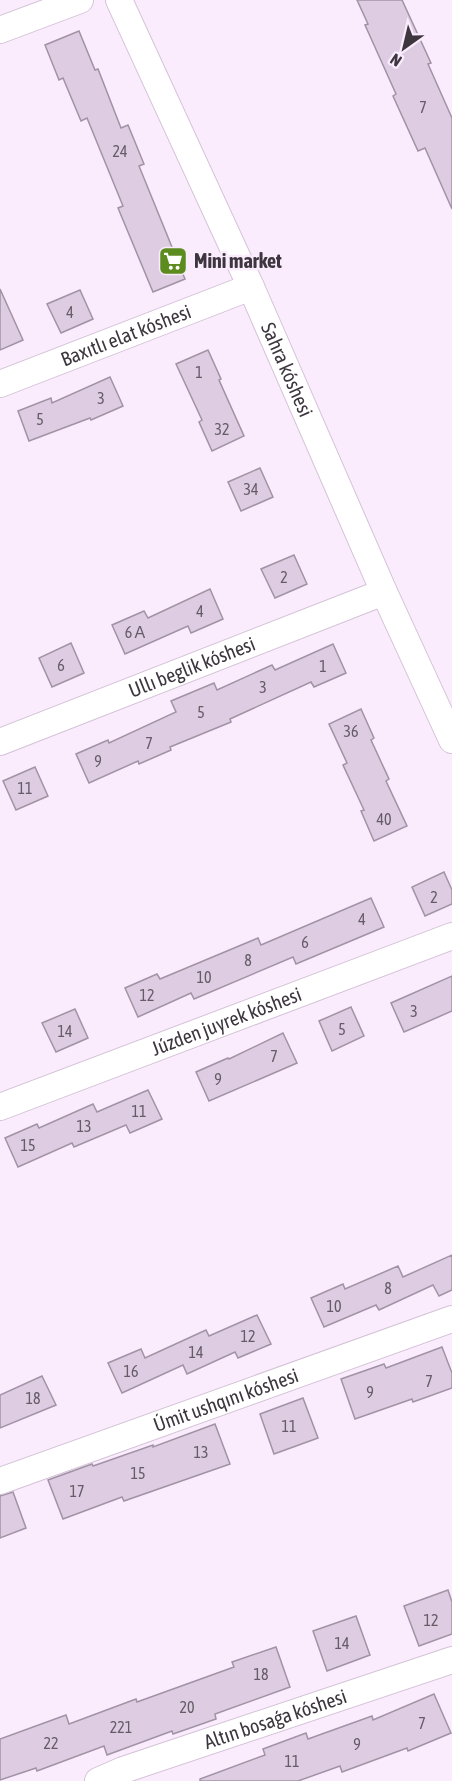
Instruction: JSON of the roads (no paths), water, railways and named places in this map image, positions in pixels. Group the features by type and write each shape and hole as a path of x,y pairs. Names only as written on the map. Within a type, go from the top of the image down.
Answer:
{"street":[{"path":"0,30 80,0"},
{"name":"Sahra kóshesi","path":"119,0 251,287 384,592 452,740"},
{"name":"Baxıtlı elat kóshesi","path":"0,384 251,287"},
{"name":"Ullı beglik kóshesi","path":"0,742 384,592"},
{"name":"Júzden juyrek kóshesi","path":"0,1107 452,936"},
{"name":"Úmit ushqını kóshesi","path":"0,1480 452,1319"},
{"name":"Altın bosaǵa kóshesi","path":"98,1781 123,1770 452,1660"}],"place":[{"name":"Mini market","path":"173,261"}]}
